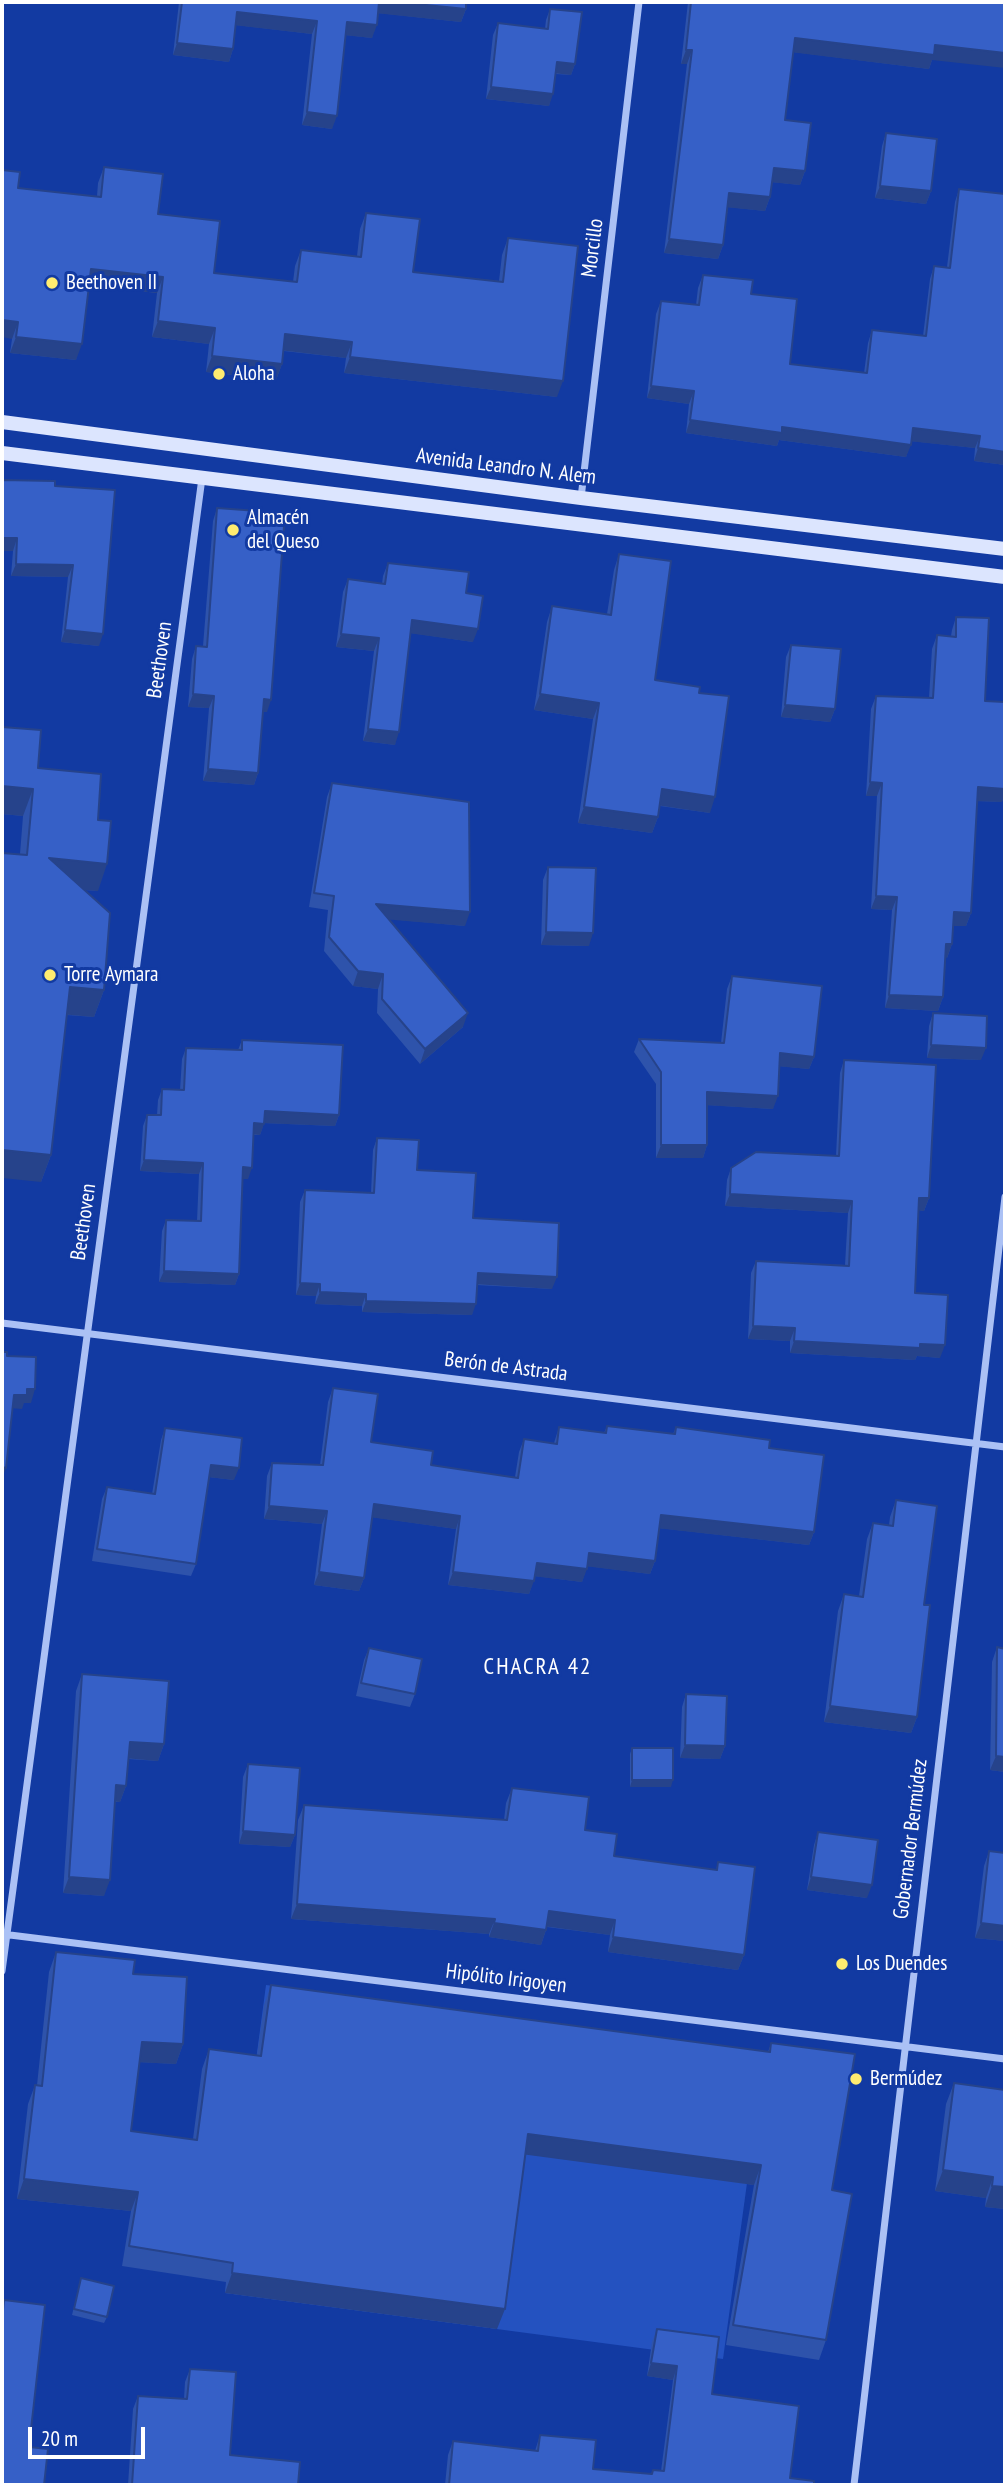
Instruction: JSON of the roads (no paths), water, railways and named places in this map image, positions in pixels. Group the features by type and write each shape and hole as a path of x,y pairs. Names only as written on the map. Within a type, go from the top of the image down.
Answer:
{"main road":[{"name":"Avenida Leandro N. Alem","path":"2,422 581,498 1005,549"},
{"path":"2,453 1005,577"}],"street":[{"name":"Morcillo","path":"581,498 639,2"},
{"name":"Beethoven","path":"2,1971 4,1935 202,478"},
{"name":"Gobernador Bermúdez","path":"854,2485 1005,1197"},
{"name":"Berón de Astrada","path":"2,1323 1005,1447"},
{"name":"Hipólito Irigoyen","path":"4,1935 1005,2059"}],"place":[{"name":"Beethoven II","path":"52,283"},
{"name":"Aloha","path":"219,374"},
{"name":"Almacén del Queso","path":"233,530"},
{"name":"Torre Aymara","path":"50,975"},
{"name":"Los Duendes","path":"842,1964"},
{"name":"Bermúdez","path":"856,2079"}],"district":[{"name":"CHACRA 42","path":"538,1667"}]}
